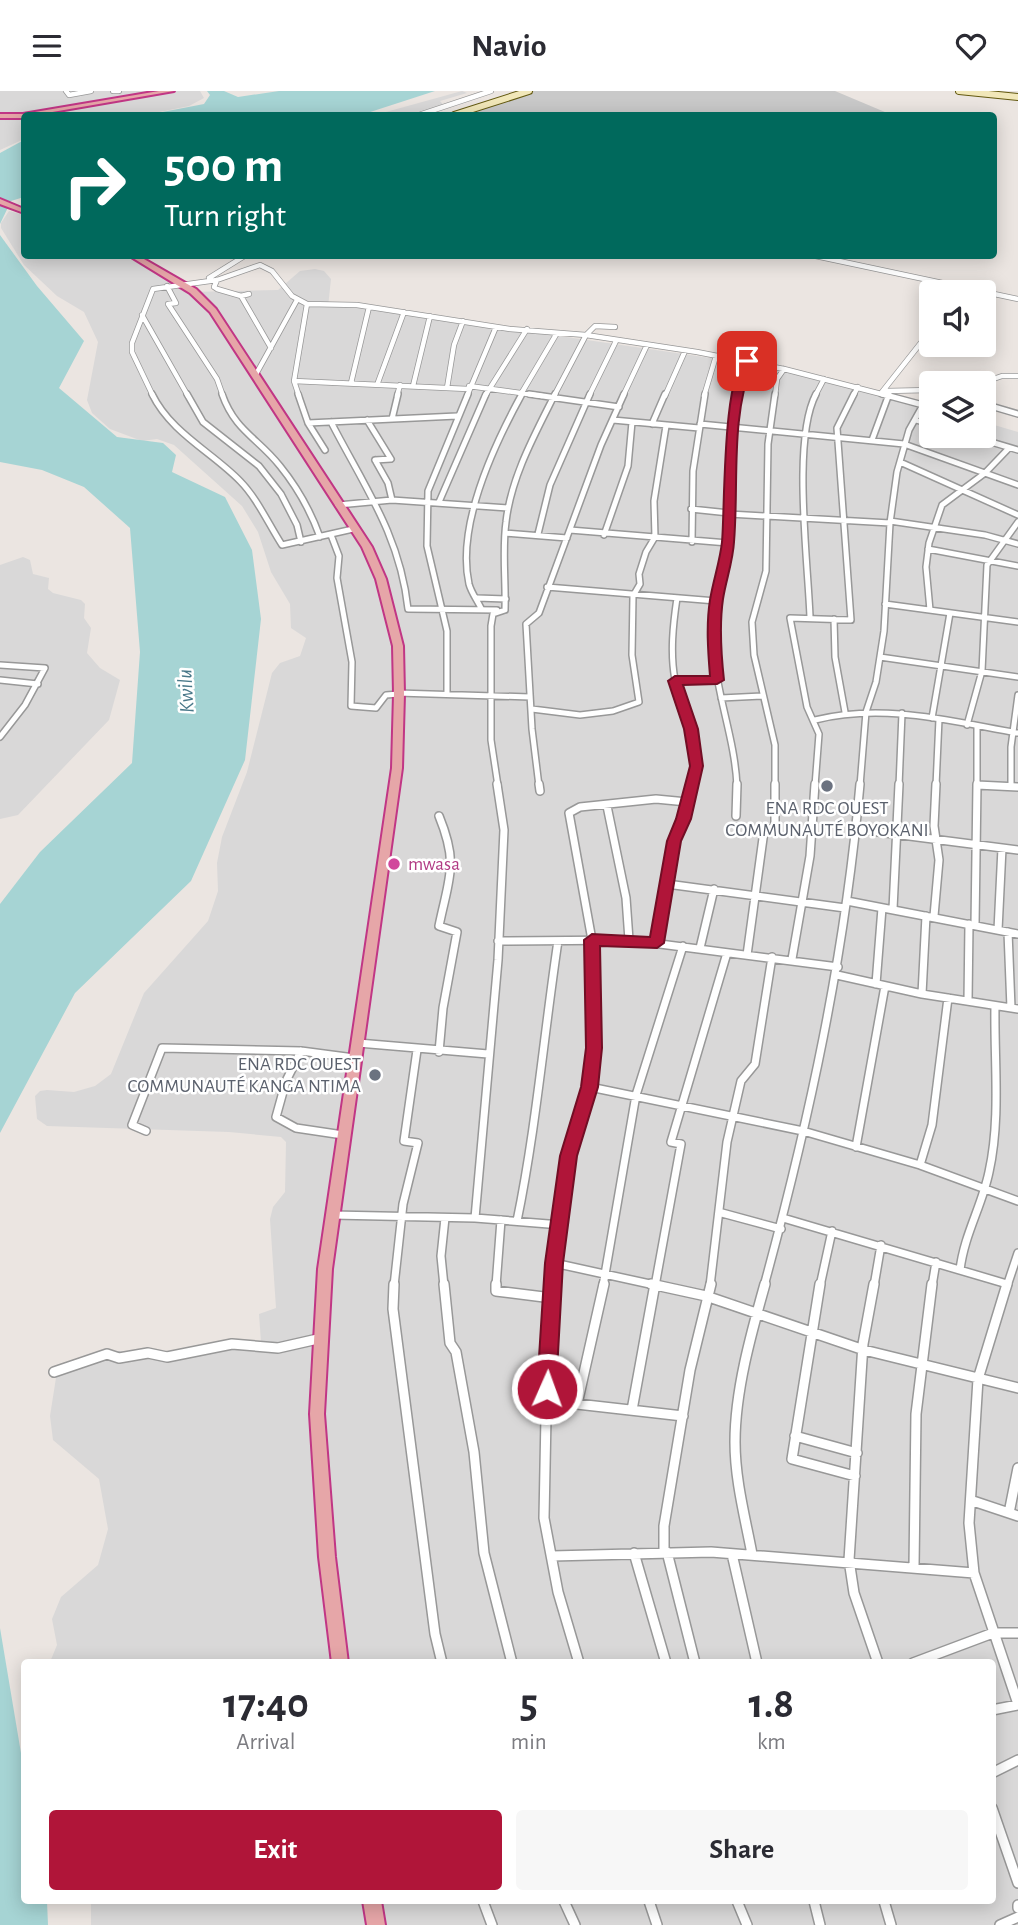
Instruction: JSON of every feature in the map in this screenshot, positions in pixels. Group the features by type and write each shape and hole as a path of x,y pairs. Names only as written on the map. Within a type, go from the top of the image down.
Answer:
{"highway":[{"path":"48,112 171,91"},
{"path":"0,116 21,116"},
{"path":"0,201 21,210"},
{"path":"142,259 190,285 213,311 367,547 391,612 398,646 397,768 325,1269 317,1414 327,1557 340,1659"},
{"path":"372,1904 376,1925"}],"main road":[{"path":"463,112 529,91"},
{"path":"958,91 1018,97"}],"street":[{"path":"66,91 69,95 91,91"},
{"path":"113,91 118,91"},
{"path":"428,112 491,91"},
{"path":"190,285 224,271 240,259"},
{"path":"830,259 930,280"},
{"path":"353,529 282,545 240,481 213,455 194,445 158,406 132,352 142,315 153,289 218,280 254,266 264,266 298,300 307,304 369,307 496,327 586,335 747,361 889,394 923,405 904,444 890,522 880,657 876,682 866,712 837,971 783,1218 757,1314 738,1408 735,1442 739,1488 752,1554"},
{"path":"218,280 214,288 241,296 249,294"},
{"path":"167,286 176,303 168,305 217,379 228,411 242,431 279,464 312,515 320,537"},
{"path":"996,294 1018,299"},
{"path":"241,296 271,348"},
{"path":"255,376 298,300"},
{"path":"307,304 294,381 308,423 325,450"},
{"path":"351,383 369,307"},
{"path":"377,385 404,312"},
{"path":"142,315 203,422 259,465 281,494 297,525 301,542"},
{"path":"413,386 430,316"},
{"path":"447,388 454,345 463,321"},
{"path":"505,610 505,533 508,508 554,398 586,335 595,326 615,327"},
{"path":"447,693 447,631 427,546 428,491 468,387 496,327"},
{"path":"439,502 489,389 527,329"},
{"path":"481,608 469,586 474,505 510,414 557,334"},
{"path":"538,534 550,485 616,341"},
{"path":"540,791 530,697 526,624 539,613 613,420 648,345"},
{"path":"881,393 919,345"},
{"path":"652,424 685,351"},
{"path":"692,542 691,509 702,401 716,356"},
{"path":"736,817 737,776 717,680 714,642 716,601 728,543 733,426 741,377 747,361"},
{"path":"747,955 764,831 775,827 775,745 762,696 751,622 766,571 769,430 778,380 784,369"},
{"path":"996,378 1018,376"},
{"path":"810,617 809,552 804,520 804,433 807,411 824,379"},
{"path":"294,381 468,387 619,407"},
{"path":"392,419 400,385"},
{"path":"792,959 810,856 813,781 818,744 815,720 807,707 790,618 851,620 837,428 858,387"},
{"path":"881,393 919,390"},
{"path":"872,440 889,394"},
{"path":"996,408 1018,414"},
{"path":"308,423 457,416"},
{"path":"368,420 391,459 375,460 388,483 392,500"},
{"path":"613,420 666,426 733,426 904,444 1018,485"},
{"path":"331,422 345,451 376,501 398,547 408,608 505,610"},
{"path":"604,535 628,466 632,422"},
{"path":"532,709 548,708 567,715 615,710 639,702 632,655 633,596 640,584 639,574 646,552 655,537 656,479 666,426"},
{"path":"996,444 1018,450"},
{"path":"930,610 928,549 942,505 985,473 1009,448"},
{"path":"900,462 1018,515"},
{"path":"338,505 392,500 508,508"},
{"path":"691,509 766,518 890,522 933,527 1018,544"},
{"path":"967,725 982,671 986,573 990,560 1018,522"},
{"path":"570,530 604,535 728,543"},
{"path":"505,533 567,538"},
{"path":"331,535 339,556 337,578 352,662 351,706 376,708 386,695 399,693 530,697"},
{"path":"928,549 1018,566"},
{"path":"547,587 716,601"},
{"path":"477,598 506,599"},
{"path":"657,943 674,841 696,766 691,729 675,681 672,635 677,598"},
{"path":"886,604 1018,622"},
{"path":"475,1218 498,941 504,830 491,740 491,626 493,614 505,610"},
{"path":"934,916 939,860 935,840 936,718 950,613"},
{"path":"834,619 835,657 845,712"},
{"path":"880,657 1018,677"},
{"path":"0,665 45,668 38,684 0,737"},
{"path":"0,680 38,684"},
{"path":"675,681 717,680"},
{"path":"977,785 1015,787 1018,695"},
{"path":"721,698 762,696"},
{"path":"815,720 845,712 902,713 1016,733"},
{"path":"893,909 902,713"},
{"path":"968,1001 967,939 972,924 977,845 977,727"},
{"path":"578,1659 558,1592 545,1528 544,1481 554,1263 569,1156 590,1087 596,1032 592,940 569,813 580,807 656,799 687,802"},
{"path":"607,806 626,898 629,940"},
{"path":"439,816 451,843 451,860 450,879 439,926 457,932 443,1008 439,1052"},
{"path":"855,829 1018,850"},
{"path":"998,930 1002,848"},
{"path":"667,884 893,909 1018,934"},
{"path":"700,949 715,889"},
{"path":"856,1147 881,985 882,908"},
{"path":"922,994 926,916"},
{"path":"498,941 629,940 792,959 881,985 1014,1008 1008,932"},
{"path":"517,1221 530,1157 535,1097 558,941"},
{"path":"682,1416 577,1404 607,1274 636,1095 683,946"},
{"path":"632,1411 681,1144 671,1142 727,953"},
{"path":"694,1659 666,1552 664,1526 682,1416 706,1297 713,1279 722,1213 722,1182 732,1115 741,1081 755,1064 772,957"},
{"path":"920,1165 932,1125 948,998"},
{"path":"960,1270 966,1229 984,1189 996,1132 995,1006"},
{"path":"358,1043 439,1052 488,1054"},
{"path":"146,1131 132,1125 162,1048 301,1051 354,1058"},
{"path":"417,1050 404,1141 418,1143 404,1191 393,1281 393,1310 433,1622 441,1659"},
{"path":"301,1051 286,1081 278,1120 296,1128 343,1135"},
{"path":"590,1087 803,1131 920,1165 1018,1201"},
{"path":"722,1213 780,1229"},
{"path":"333,1215 475,1218 561,1225"},
{"path":"446,1218 441,1256 450,1343 456,1352 474,1452 484,1553 511,1659"},
{"path":"783,1218 1007,1284"},
{"path":"501,1220 494,1288 496,1291 552,1298"},
{"path":"832,1231 792,1458 855,1476"},
{"path":"877,1659 854,1593 849,1560 864,1350 881,1245"},
{"path":"996,1709 1018,1704 974,1573 969,1523 973,1501 972,1462 978,1379 1007,1284 1015,1275 1018,1253"},
{"path":"914,1567 913,1435 922,1334 936,1262"},
{"path":"554,1263 706,1297 812,1335 920,1365 1018,1388"},
{"path":"54,1372 67,1365 107,1354 119,1358 148,1353 167,1357 232,1343 278,1348 323,1337"},
{"path":"795,1436 857,1453"},
{"path":"973,1501 1014,1514 1018,1468"},
{"path":"552,1556 666,1552 752,1554 849,1560 974,1573"},
{"path":"634,1553 665,1659"},
{"path":"732,1554 756,1659"},
{"path":"924,1659 993,1633 1018,1633"},
{"path":"996,1771 1018,1761"},
{"path":"996,1820 1018,1883"},
{"path":"484,1904 492,1925"},
{"path":"565,1904 575,1925"},
{"path":"650,1904 657,1925"},
{"path":"738,1904 747,1925"},
{"path":"815,1904 820,1925"},
{"path":"885,1904 891,1925"},
{"path":"1000,1925 1018,1917"}],"shaded area":[{"path":"0,91 200,91 204,98 189,106 159,112 21,112 21,140 0,150"},
{"path":"462,91 467,93 440,101 445,107 427,112 386,112"},
{"path":"530,91 835,91 885,112 464,112"},
{"path":"9,211 21,214 21,259 130,259 160,273 190,292 278,290 300,271 315,269 324,271 331,279 328,307 346,305 765,366 919,404 919,448 996,448 996,426 1018,432 1018,1925 91,1925 91,1904 996,1904 996,1659 51,1659 57,1645 52,1619 61,1597 98,1565 108,1529 99,1479 53,1440 50,1416 58,1365 108,1351 180,1351 261,1342 259,1314 276,1308 270,1219 273,1207 285,1192 286,1142 281,1137 229,1132 47,1126 37,1119 35,1096 40,1091 74,1092 95,1086 111,1074 144,993 208,921 218,891 217,863 222,837 247,772 272,673 280,663 300,656 306,638 291,628 290,604 271,572 258,532 242,506 174,445 157,439 142,441 110,429 92,413 87,400 98,342 84,312 57,296 24,265 1,228 1,223"},
{"path":"23,557 30,560 33,574 49,578 48,589 53,593 81,600 85,604 84,618 91,628 87,653 100,668 120,680 109,720 18,815 0,819 0,565"}],"water":[{"path":"207,91 224,91 238,97 279,91 435,91 370,112 163,112 204,104 210,95"},
{"path":"21,142 21,198 11,201 0,224 0,153"},
{"name":"Kwilu","path":"0,235 37,286 84,341 59,388 117,437 163,443 176,455 172,472 225,497 252,550 261,619 245,760 191,881 75,993 0,1133 0,904 40,852 132,763 140,652 130,528 84,487 42,470 0,462"},
{"path":"0,1628 21,1753 21,1904 47,1904 48,1925 0,1925"}],"place":[{"name":"ENA RDC OUEST COMMUNAUTÉ BOYOKANI","path":"827,786"},
{"name":"mwasa","path":"394,864"},
{"name":"ENA RDC OUEST COMMUNAUTÉ KANGA NTIMA","path":"375,1075"}],"route":[{"path":"547,1389 554,1263 569,1156 590,1087 596,1032 592,940 657,943 674,841 683,819 696,766 691,729 675,681 717,680 714,642 716,601 728,543 728,481 733,426 741,377 747,361"}]}
